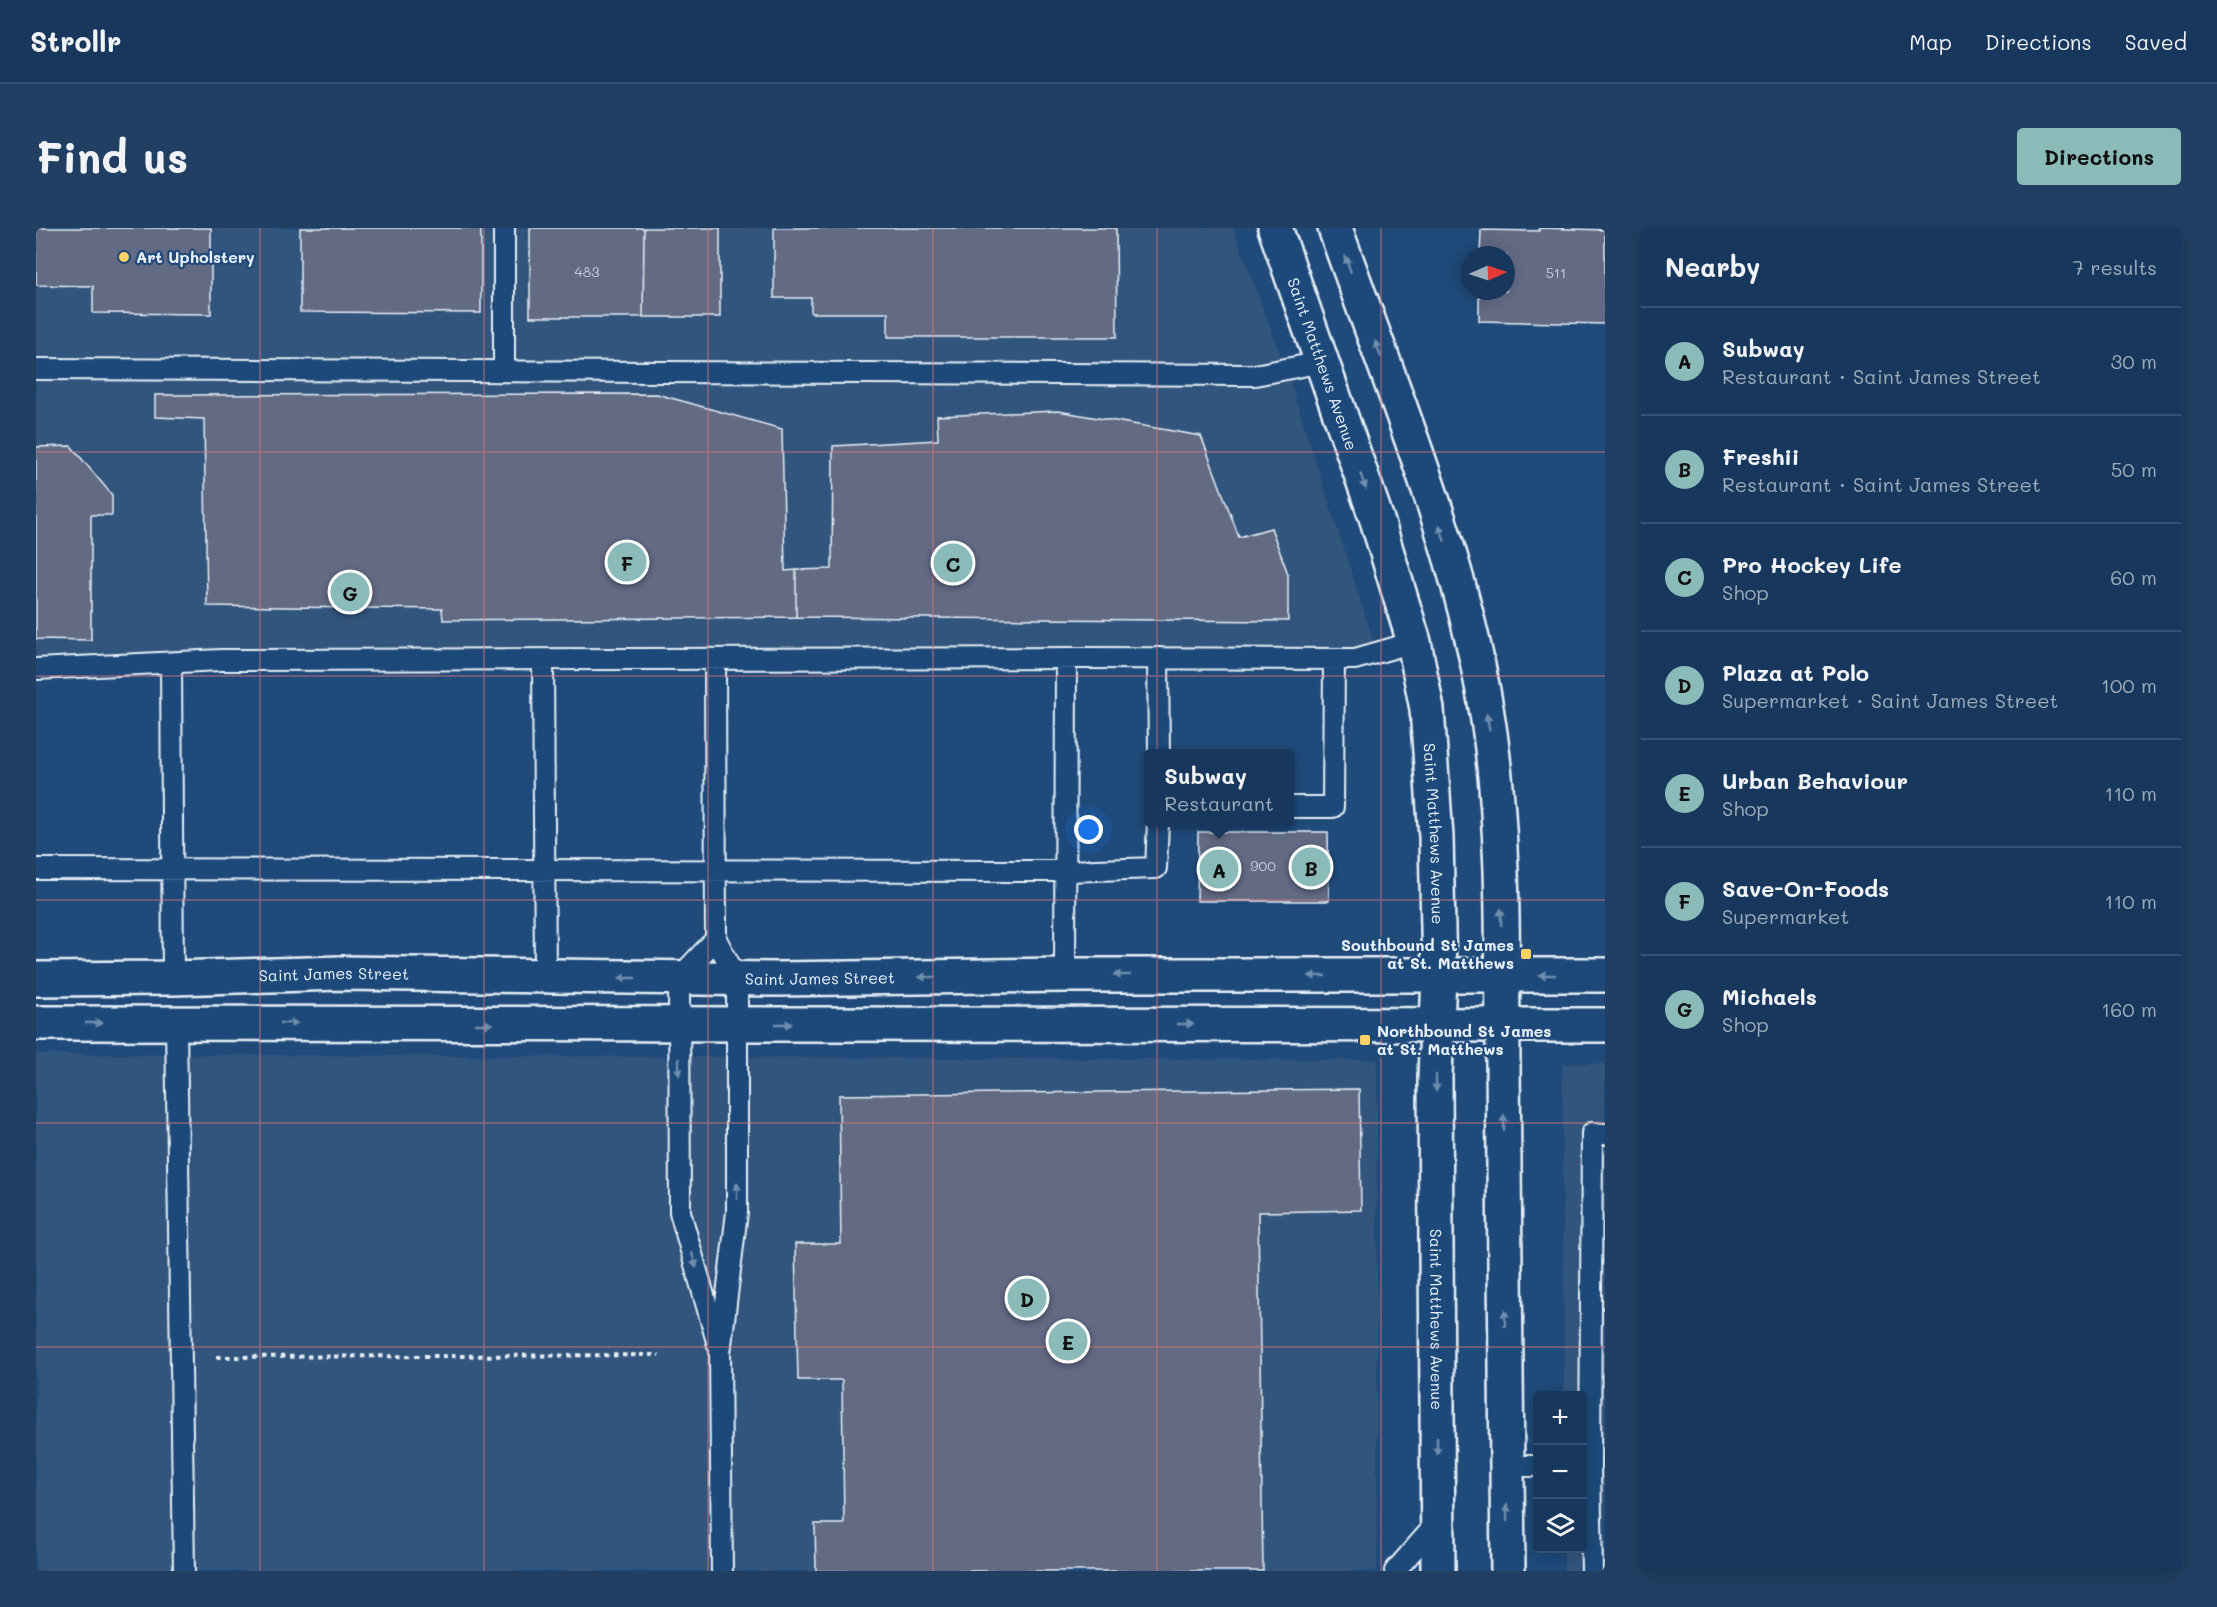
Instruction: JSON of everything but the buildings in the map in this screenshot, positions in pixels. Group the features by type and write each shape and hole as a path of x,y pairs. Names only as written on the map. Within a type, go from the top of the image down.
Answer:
{"main road":[{"name":"Saint Matthews Avenue","path":"1275,228 1377,520 1414,642 1427,709 1436,837 1439,975 1435,1077 1438,1571"},
{"path":"1335,228 1455,572 1490,733 1496,787 1503,1025 1522,1466 1508,1571"},
{"name":"Saint James Street","path":"36,979 342,973 737,979 1065,975 1605,975"},
{"path":"36,1023 1605,1025"}],"lane":[{"path":"504,228 504,371"},
{"path":"36,369 1255,375 1322,362"},
{"path":"36,669 221,660 1355,659 1414,642"},
{"path":"1065,975 1066,658"},
{"path":"1158,658 1159,749"},
{"path":"715,659 716,939 737,979 736,1212 720,1353 722,1571"},
{"path":"1294,807 1332,807 1334,659"},
{"path":"543,661 545,977"},
{"path":"171,663 173,978"},
{"path":"36,869 1066,871 1156,868 1158,827"},
{"path":"716,939 679,978 680,1212 720,1353"},
{"path":"176,1023 184,1571"},
{"path":"1586,1445 1592,1133 1605,1134"},
{"path":"1587,1484 1592,1571"},
{"path":"1395,1571 1437,1523"}],"path":[{"path":"217,1357 659,1355"}],"shaded area":[{"path":"36,228 1233,228 1284,363 1254,371 36,364"},
{"path":"36,372 1287,372 1376,649 1354,656 36,664"},
{"path":"36,1054 1377,1060 1377,1571 36,1571"},
{"path":"1562,1064 1605,1064 1605,1571 1564,1571 1564,1553 1587,1553 1587,1391 1564,1391"}],"place":[{"name":"Art Upholstery","path":"124,257"},
{"name":"Save-On-Foods","path":"627,562"},
{"name":"Pro Hockey Life","path":"953,563"},
{"name":"Michaels","path":"350,592"},
{"name":"Freshii","path":"1311,867"},
{"name":"Subway","path":"1219,869"},
{"name":"Southbound St James at St. Matthews","path":"1526,954"},
{"name":"Northbound St James at St. Matthews","path":"1365,1040"},
{"name":"Plaza at Polo","path":"1027,1298"},
{"name":"Urban Behaviour","path":"1068,1341"}]}
